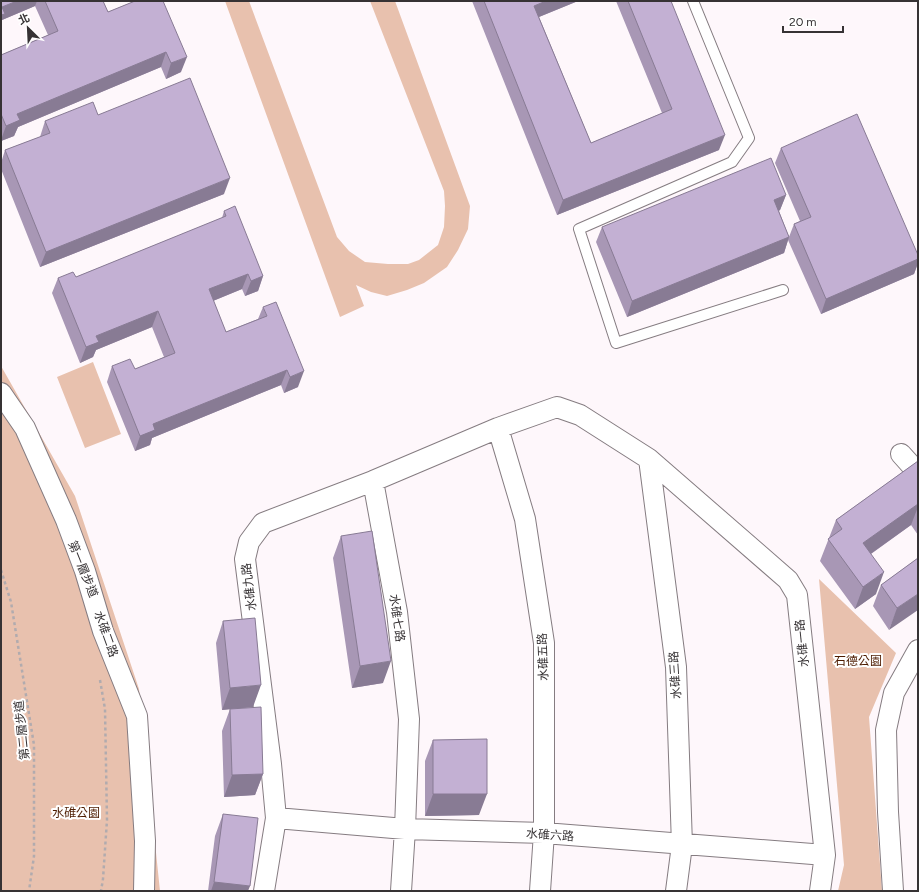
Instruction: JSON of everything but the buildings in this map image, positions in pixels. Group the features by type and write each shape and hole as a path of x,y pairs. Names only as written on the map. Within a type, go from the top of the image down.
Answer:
{"street":[{"name":"水碓二路","path":"1,393 24,428 66,520 85,571 103,631 137,716 145,841 144,891"},
{"name":"水碓一路","path":"498,428 557,407 580,415 649,459 788,580 797,595 825,855 820,891"},
{"path":"373,481 498,428"},
{"name":"水碓五路","path":"498,428 525,519 544,643 544,833 540,891"},
{"path":"901,454 918,473"},
{"name":"水碓三路","path":"649,459 676,667 682,845 676,891"},
{"name":"水碓九路","path":"264,891 276,818 271,764 245,558 249,542 263,523 373,481"},
{"name":"水碓七路","path":"373,481 397,612 409,719 401,891"},
{"path":"892,891 886,730 894,693 918,650"},
{"name":"水碓六路","path":"276,818 405,829 544,833 825,855"}],"lane":[{"path":"693,1 749,138 732,162 579,229 616,343 783,290"}],"path":[{"name":"第二層步道","path":"1,570 11,602 34,745 34,856 29,891"},
{"path":"99,678 105,709 107,820 101,891"}],"green space":[{"path":"225,1 249,1 337,237 349,251 365,262 408,264 419,260 438,245 444,227 445,206 444,191 370,1 395,1 470,206 468,229 458,250 447,267 424,283 387,296 371,292 356,285 364,306 340,317"},
{"path":"93,362 121,434 85,448 57,377"},
{"name":"水碓公園","path":"1,366 75,496 139,689 160,891 1,891"},
{"name":"石德公園","path":"819,579 896,653 869,717 882,891 838,891 844,865"}]}
